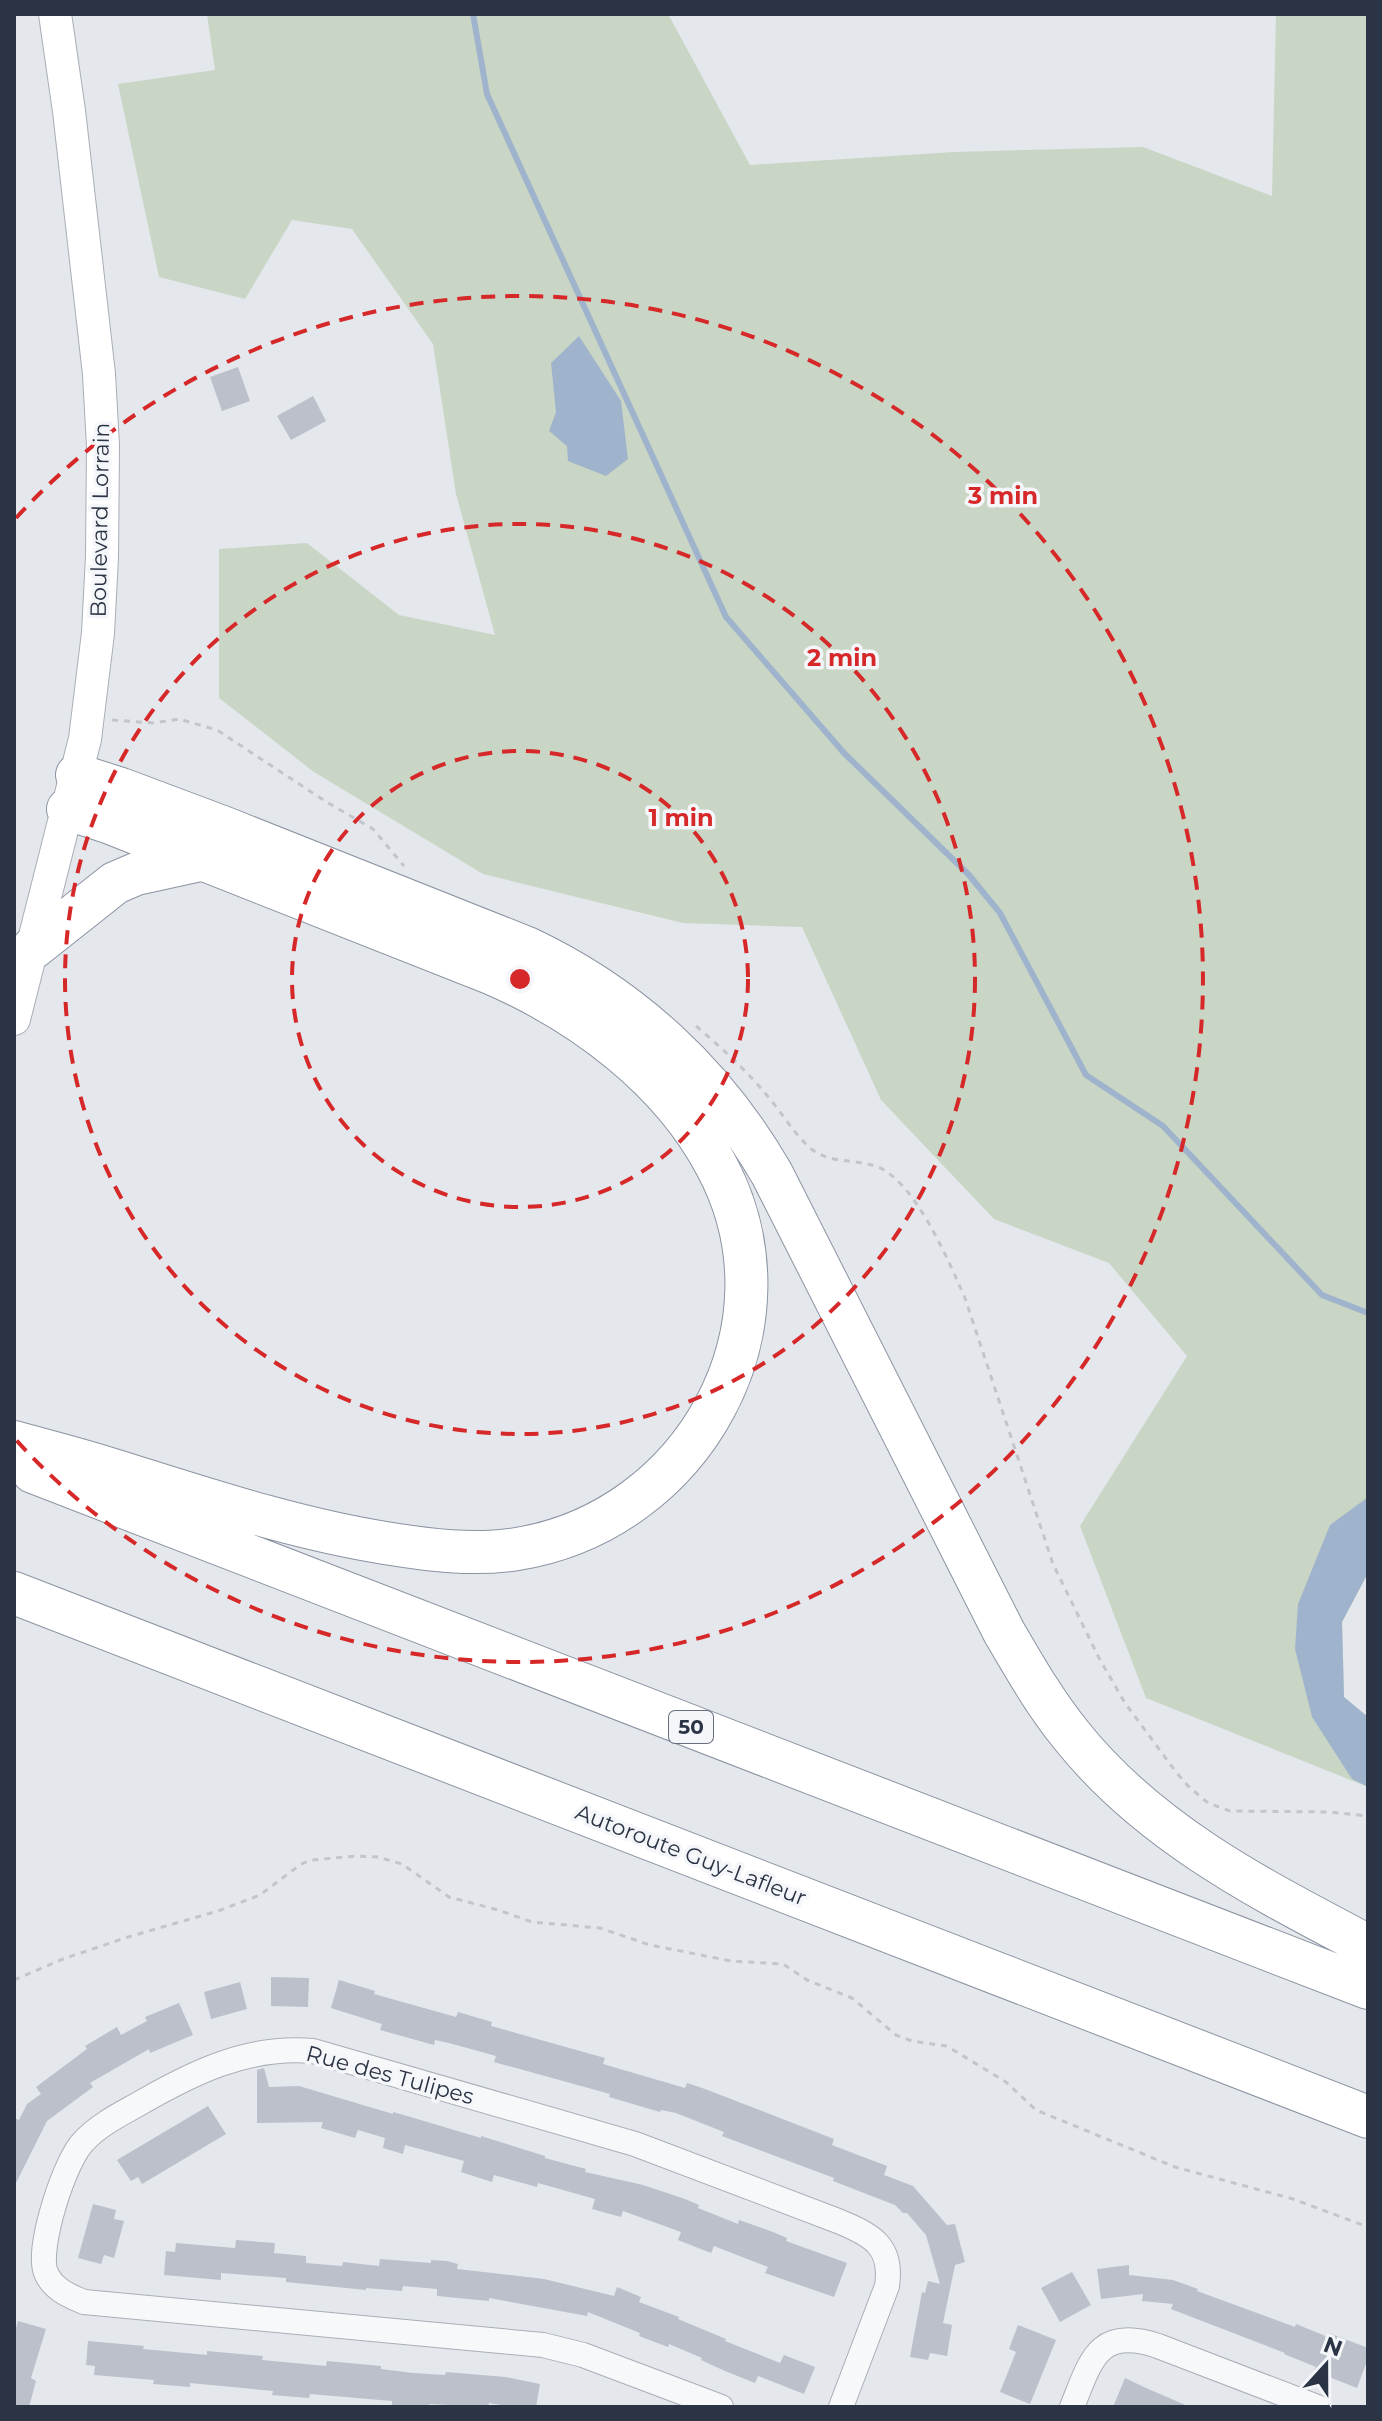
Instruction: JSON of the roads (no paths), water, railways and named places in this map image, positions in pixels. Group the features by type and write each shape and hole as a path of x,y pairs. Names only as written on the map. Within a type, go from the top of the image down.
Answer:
{"highway":[{"path":"14,1442 233,1508 322,1531 442,1550 516,1549 553,1541 588,1528 631,1504 659,1481 686,1453 707,1423 723,1391 743,1320 745,1285 740,1232 731,1198 716,1165 672,1101 597,1034 561,1009 506,979 108,822 72,792"},
{"path":"72,792 210,823 527,948 607,993 662,1037 714,1089 766,1163 1004,1632 1036,1687 1070,1735 1121,1790 1179,1837 1265,1892 1368,1946"},
{"path":"33,948 115,883 136,874 200,860"},
{"name":"50","path":"14,1465 1368,1988"},
{"name":"Autoroute Guy-Lafleur","path":"14,1593 1368,2117"}],"main road":[{"name":"Boulevard Lorrain","path":"14,1019 88,719 99,618 103,524 102,425 93,313 55,14"}],"street":[{"name":"Rue des Tulipes","path":"721,2407 583,2355 543,2345 84,2302 61,2292 45,2272 45,2246 51,2216 68,2164 84,2140 152,2096 218,2064 276,2050 313,2051 635,2144 859,2230 881,2247 888,2259 887,2286 841,2407"},
{"path":"1072,2407 1089,2364 1097,2353 1107,2345 1132,2339 1317,2407"}],"water":[{"path":"579,336 621,401 628,459 606,476 568,461 567,446 549,431 556,412 551,363"},
{"path":"1368,1497 1368,1573 1342,1622 1344,1697 1368,1717 1368,1787 1352,1779 1312,1717 1295,1649 1298,1604 1330,1525"}],"waterway":[{"path":"473,14 487,94 726,617 844,753 969,875 1000,913 1086,1075 1163,1126 1322,1295 1368,1313"}]}
